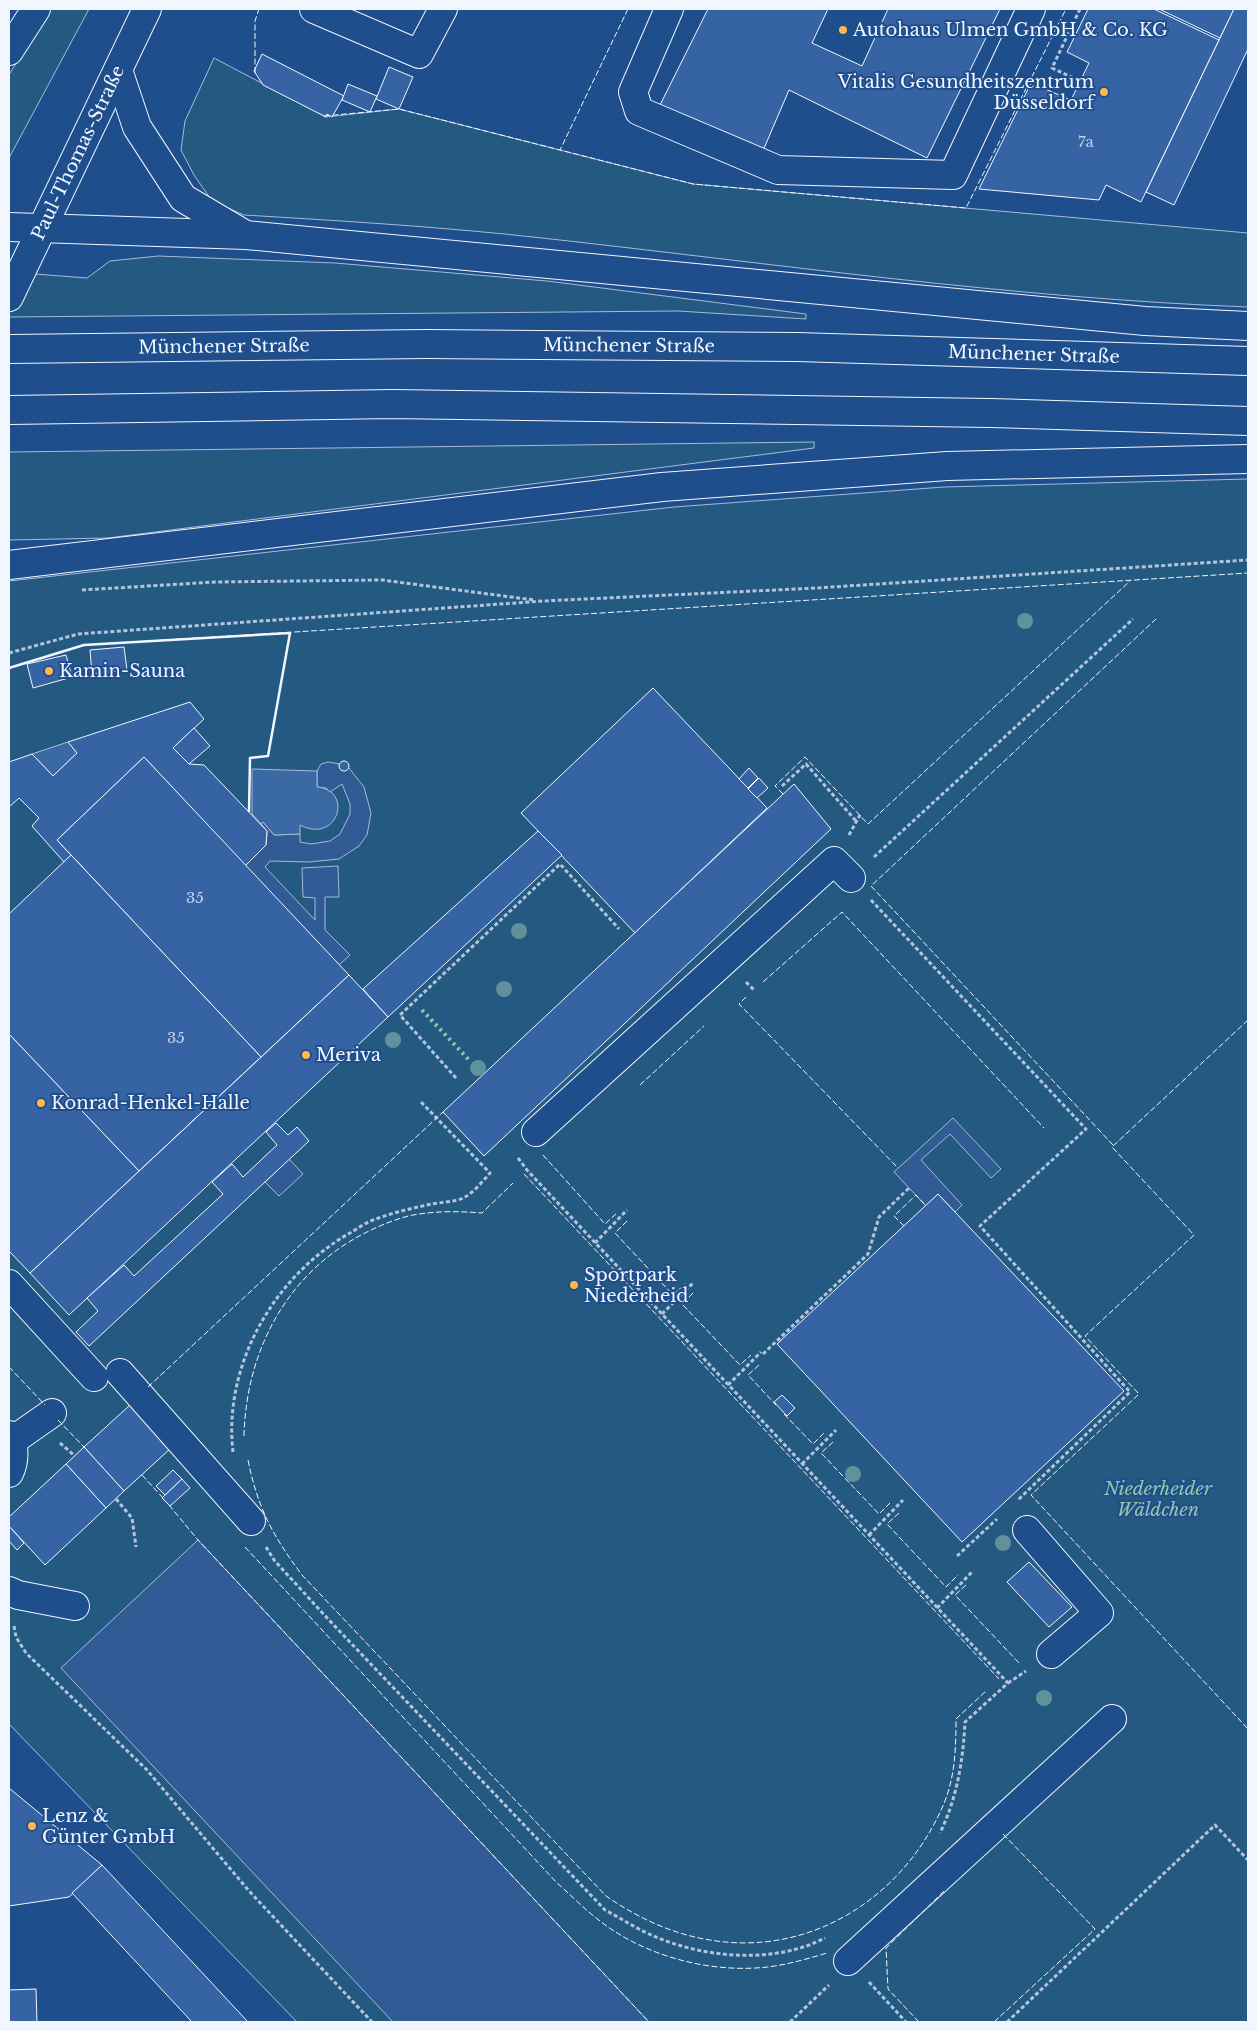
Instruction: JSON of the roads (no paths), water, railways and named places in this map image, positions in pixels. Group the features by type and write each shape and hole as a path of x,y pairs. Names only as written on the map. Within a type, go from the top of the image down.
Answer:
{"main road":[{"path":"9,51 36,9"},
{"name":"Paul-Thomas-Straße","path":"9,297 147,9"},
{"path":"314,9 419,54 442,9"},
{"path":"669,9 633,92 639,111 778,170 953,175 1031,9"},
{"path":"118,70 136,128 183,198 246,235"},
{"path":"9,227 246,235 1145,321 1248,326"},
{"name":"Münchener Straße","path":"9,349 466,344 797,347 1248,361"},
{"path":"9,410 392,404 990,413 1248,420"},
{"path":"9,565 662,487 946,466 1248,458"},
{"path":"536,1132 834,861 851,878"},
{"path":"9,1284 107,1375 251,1521"},
{"path":"9,1473 14,1458 11,1438 52,1413"},
{"path":"1028,1530 1099,1613 1051,1654"},
{"path":"13,1593 75,1606"},
{"path":"850,1962 1112,1719"}],"place":[{"name":"Autohaus Ulmen GmbH & Co. KG","path":"843,30"},
{"name":"Vitalis Gesundheitszentrum Düsseldorf","path":"1104,92"},
{"name":"Kamin-Sauna","path":"49,671"},
{"name":"Meriva","path":"306,1055"},
{"name":"Konrad-Henkel-Halle","path":"41,1103"},
{"name":"Sportpark Niederheid","path":"574,1285"},
{"name":"Lenz & Günter GmbH","path":"32,1826"}],"park label":[{"name":"Niederheider Wäldchen","path":"1158,1499"}]}
